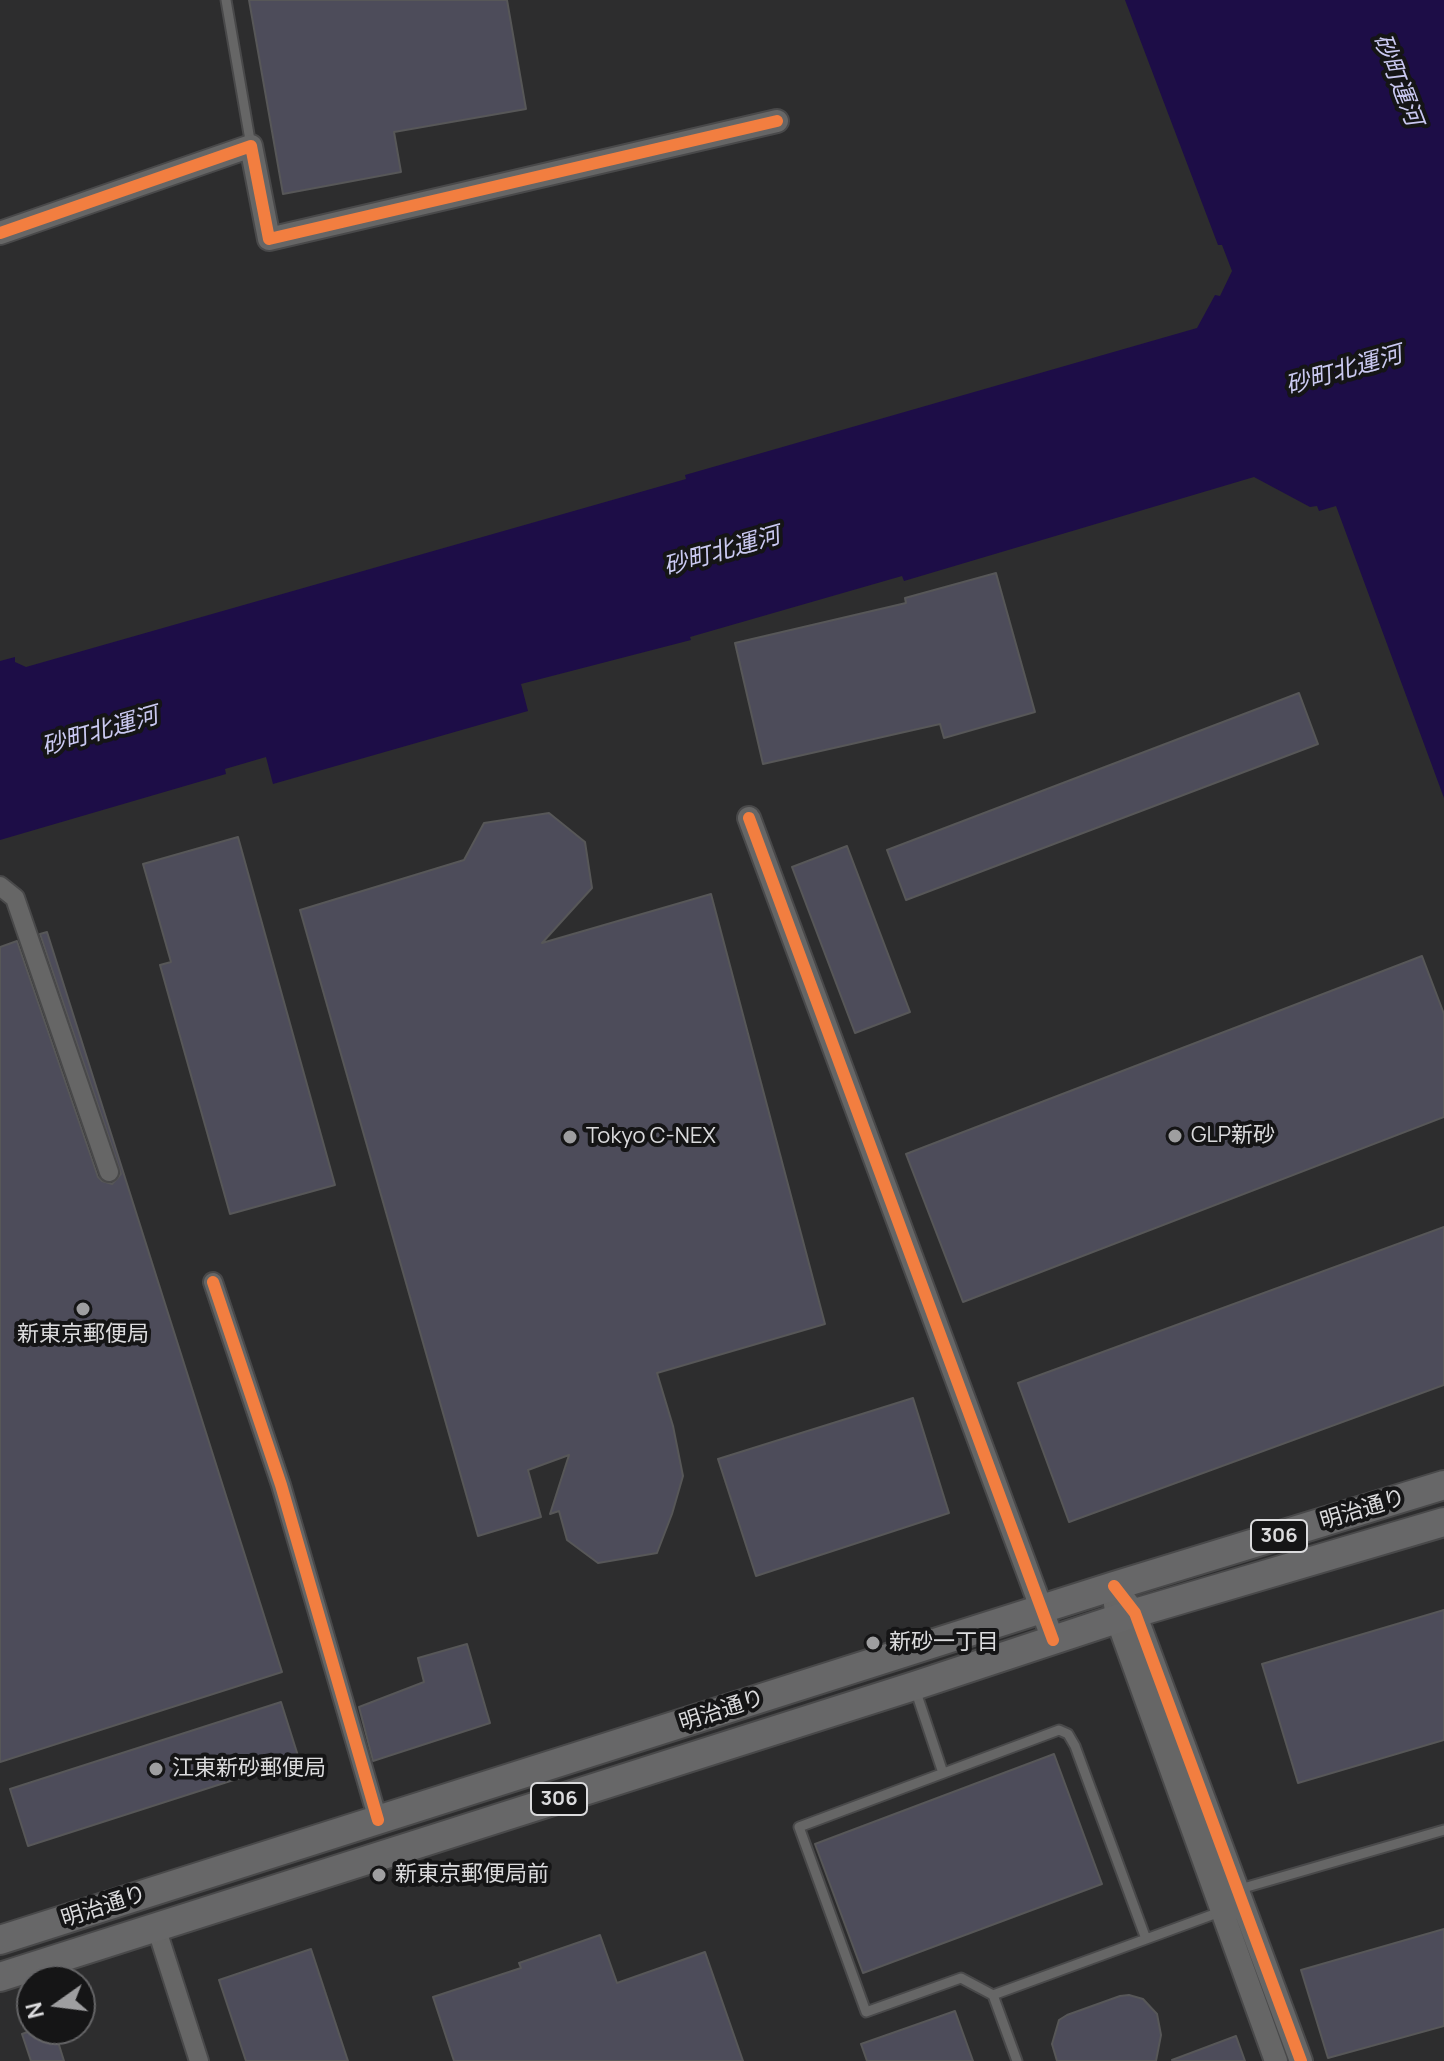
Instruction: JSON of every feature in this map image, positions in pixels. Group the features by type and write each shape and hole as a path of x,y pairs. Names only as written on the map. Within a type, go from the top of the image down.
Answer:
{"main road":[{"name":"明治通り","path":"1,1938 1114,1586 1444,1485"},
{"name":"明治通り","path":"7,1974 1126,1616 1444,1522"}],"street":[{"path":"0,233 251,146 269,239 777,121"},
{"path":"749,818 1053,1640"},
{"path":"0,886 15,898 109,1172"},
{"path":"213,1282 281,1485 378,1820"},
{"path":"1114,1586 1237,1890 1301,2061"},
{"path":"1126,1616 1221,1912 1276,2061"},
{"path":"156,1927 199,2061"},
{"path":"1,1938 7,1974"}],"lane":[{"path":"226,0 251,146"},
{"path":"914,1686 943,1773"},
{"path":"1017,2061 993,1995 961,1978 866,2012 799,1827 1059,1730 1068,1734 1146,1939"},
{"path":"993,1995 1221,1912 1237,1890 1444,1830"}],"water":[{"path":"1125,0 1444,0 1444,798 1336,506 1319,511 1317,506 1310,507 1254,477 904,581 902,576 690,637 691,640 521,684 528,711 273,784 266,757 225,769 226,774 0,840 0,661 15,657 15,662 26,667 686,479 685,475 1197,328 1215,295 1220,296 1232,271 1222,245 1218,245"}],"building":[{"path":"249,0 507,0 526,109 394,132 401,172 283,194"},
{"path":"996,573 1035,712 944,738 940,724 763,764 735,643 906,603 905,598"},
{"path":"1299,693 1318,744 906,900 887,850"},
{"name":"Tokyo C-NEX","path":"549,813 585,842 592,888 542,943 711,894 825,1324 657,1373 673,1426 683,1476 672,1514 657,1553 598,1563 567,1540 559,1511 550,1514 569,1455 528,1470 541,1517 478,1536 300,910 464,860 484,823"},
{"path":"238,837 335,1185 230,1214 160,965 171,962 143,864"},
{"path":"847,846 910,1012 855,1033 792,867"},
{"name":"新東京郵便局","path":"47,932 282,1672 0,1762 0,947 17,941 98,1177 112,1184 121,1174 40,934"},
{"name":"GLP新砂","path":"1422,956 1444,1014 1444,1117 963,1302 906,1154"},
{"path":"1444,1227 1444,1385 1069,1522 1018,1383"},
{"path":"913,1398 949,1513 756,1576 718,1459"},
{"path":"1444,1610 1444,1740 1298,1783 1262,1664"},
{"path":"467,1644 490,1723 373,1761 359,1707 424,1682 418,1658"},
{"path":"281,1702 299,1759 28,1846 10,1789"},
{"path":"1054,1754 1102,1884 863,1973 815,1844"},
{"path":"1444,1929 1444,2026 1328,2058 1301,1970"},
{"path":"600,1935 617,1983 705,1952 743,2061 454,2061 433,1997 521,1968 519,1963"},
{"path":"311,1949 348,2061 246,2061 219,1980"},
{"path":"1129,1995 1143,1999 1157,2014 1161,2035 1156,2061 1057,2061 1052,2044 1059,2020"},
{"path":"955,2011 973,2061 867,2061 861,2044"},
{"path":"1236,2036 1245,2061 1172,2060"},
{"path":"26,2045 59,2045 64,2061 31,2061"}],"cycle path":[{"path":"0,233 251,146 269,239 777,121"},
{"path":"749,818 1053,1640"},
{"path":"213,1282 281,1485 378,1820"},
{"path":"1114,1586 1135,1613 1301,2061"}],"place":[{"name":"GLP新砂","path":"1175,1136"},
{"name":"Tokyo C-NEX","path":"570,1137"},
{"name":"新東京郵便局","path":"83,1309"},
{"name":"新砂一丁目","path":"873,1643"},
{"name":"江東新砂郵便局","path":"156,1769"},
{"name":"新東京郵便局前","path":"379,1875"}],"water label":[{"name":"砂町運河","path":"1397,80"},
{"name":"砂町北運河","path":"1344,371"},
{"name":"砂町北運河","path":"722,552"},
{"name":"砂町北運河","path":"100,732"}]}
